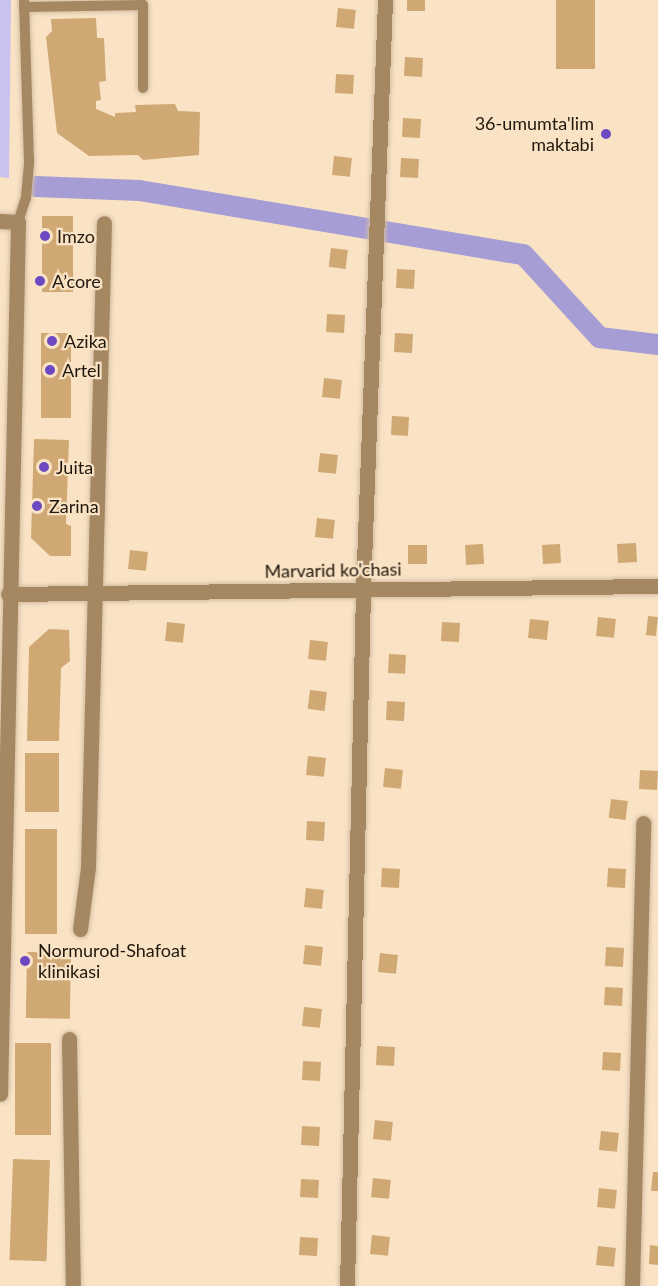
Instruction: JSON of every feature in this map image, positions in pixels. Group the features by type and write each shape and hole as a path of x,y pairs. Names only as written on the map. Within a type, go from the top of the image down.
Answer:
{"street":[{"path":"347,1286 363,589 385,0"},
{"path":"0,221 18,222 8,594 0,1094"},
{"path":"80,929 88,867 93,593 104,223"},
{"name":"Marvarid ko'chasi","path":"8,594 658,586"},
{"path":"632,1286 643,823"},
{"path":"69,1039 73,1286"}],"lane":[{"path":"18,222 26,198 29,161 24,4 142,4 143,88"}],"shaded area":[{"path":"0,0 11,0 9,178 0,177"}],"building":[{"path":"407,0 425,0 425,11 407,11"},
{"path":"556,0 595,0 595,69 556,69"},
{"path":"338,8 356,10 354,29 336,27"},
{"path":"96,18 97,38 104,38 106,81 99,82 101,100 96,101 96,109 115,117 115,113 136,112 135,105 175,104 178,111 200,112 199,155 143,160 138,155 89,156 57,133 46,37 52,31 51,19"},
{"path":"405,57 423,58 422,77 404,76"},
{"path":"336,74 354,75 353,94 335,93"},
{"path":"403,118 421,119 420,138 402,137"},
{"path":"334,156 352,158 350,177 332,175"},
{"path":"401,158 419,159 418,178 400,177"},
{"path":"42,216 73,216 73,292 42,292"},
{"path":"331,248 348,250 346,269 329,267"},
{"path":"397,269 415,270 414,289 396,288"},
{"path":"327,314 345,315 344,333 326,332"},
{"path":"41,333 71,333 71,418 41,418"},
{"path":"395,333 413,334 412,353 394,352"},
{"path":"324,378 342,380 340,399 322,397"},
{"path":"392,416 409,417 408,436 391,435"},
{"path":"34,439 69,440 66,524 71,526 71,556 50,556 31,538"},
{"path":"320,453 338,455 336,474 318,472"},
{"path":"317,518 335,520 333,539 315,537"},
{"path":"636,543 637,562 618,563 617,544"},
{"path":"483,544 484,564 466,565 465,545"},
{"path":"560,544 561,563 543,564 542,545"},
{"path":"408,545 427,545 427,564 408,564"},
{"path":"130,550 148,552 146,571 128,569"},
{"path":"648,616 658,617 656,636 646,635"},
{"path":"598,617 616,619 614,638 596,636"},
{"path":"530,619 549,621 547,640 528,638"},
{"path":"167,622 185,624 183,643 165,641"},
{"path":"442,622 460,623 459,642 441,641"},
{"path":"49,629 69,630 70,661 61,668 59,741 27,741 29,647"},
{"path":"310,640 328,642 326,661 308,659"},
{"path":"389,654 406,655 405,674 388,673"},
{"path":"310,690 327,692 325,711 308,709"},
{"path":"387,701 405,702 404,721 386,720"},
{"path":"25,753 59,753 59,812 25,812"},
{"path":"308,756 326,758 324,777 306,775"},
{"path":"385,768 403,770 401,789 383,787"},
{"path":"640,770 658,771 657,790 639,789"},
{"path":"611,799 628,801 626,820 609,818"},
{"path":"307,821 325,822 324,841 306,840"},
{"path":"25,829 57,829 57,934 25,934"},
{"path":"382,868 400,869 399,888 381,887"},
{"path":"608,868 626,869 625,888 607,887"},
{"path":"306,888 324,890 322,909 304,907"},
{"path":"305,945 323,947 321,966 303,964"},
{"path":"606,947 624,948 623,967 605,966"},
{"path":"27,952 71,953 70,1019 26,1018"},
{"path":"380,953 398,955 396,974 378,972"},
{"path":"605,987 623,988 622,1006 604,1005"},
{"path":"304,1007 322,1009 320,1028 302,1026"},
{"path":"15,1043 51,1043 51,1135 15,1135"},
{"path":"377,1046 395,1047 394,1066 376,1065"},
{"path":"603,1052 621,1053 620,1071 602,1070"},
{"path":"303,1061 321,1062 320,1081 302,1080"},
{"path":"375,1120 393,1122 391,1141 373,1139"},
{"path":"302,1126 320,1127 319,1146 301,1145"},
{"path":"601,1131 619,1133 617,1152 599,1150"},
{"path":"13,1159 50,1160 46,1261 9,1260"},
{"path":"653,1172 658,1172 658,1191 651,1191"},
{"path":"373,1178 391,1180 389,1199 371,1197"},
{"path":"301,1179 319,1180 318,1198 300,1197"},
{"path":"599,1188 617,1190 615,1209 597,1207"},
{"path":"372,1235 390,1237 388,1256 370,1254"},
{"path":"300,1237 318,1238 317,1256 299,1255"},
{"path":"650,1245 658,1246 658,1265 649,1264"},
{"path":"598,1246 616,1248 614,1267 596,1265"}],"waterway":[{"path":"35,186 139,190 523,254 599,337 658,344"}],"place":[{"name":"36-umumta'lim maktabi","path":"606,134"},
{"name":"Imzo","path":"45,236"},
{"name":"A’core","path":"40,281"},
{"name":"Azika","path":"52,341"},
{"name":"Artel","path":"50,370"},
{"name":"Juita","path":"44,467"},
{"name":"Zarina","path":"37,506"},
{"name":"Normurod-Shafoat klinikasi","path":"25,961"}]}
